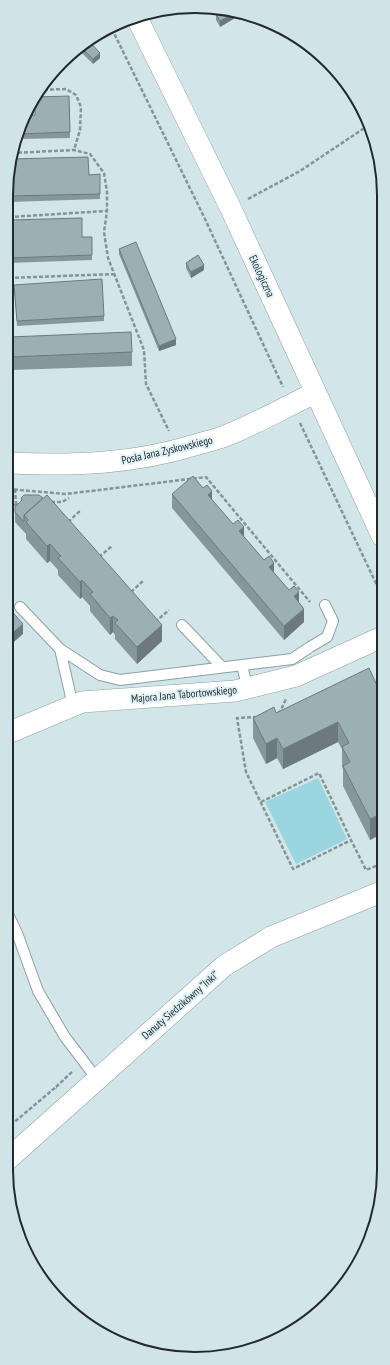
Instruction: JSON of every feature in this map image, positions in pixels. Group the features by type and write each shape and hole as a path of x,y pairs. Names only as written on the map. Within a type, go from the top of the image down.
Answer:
{"street":[{"name":"Ekologiczna","path":"139,22 231,210 377,525"},
{"name":"Posła Jana Zyskowskiego","path":"13,463 53,465 118,462 178,450 224,437 316,393"},
{"name":"Majora Jana Tabortowskiego","path":"13,731 82,702 235,690 296,676 377,639"},
{"name":"Danuty Siedzikówny ”Inki”","path":"13,1155 224,966 271,937 377,894"}],"lane":[{"path":"20,607 60,649 100,675 120,680 292,659 327,637 333,621 325,605"},
{"path":"182,625 222,667"},
{"path":"60,649 74,706"},
{"path":"242,665 247,687"},
{"path":"13,925 38,992 65,1037 97,1078"}],"path":[{"path":"114,33 205,218 377,585"},
{"path":"47,90 66,89 76,95 81,107 80,130 74,150"},
{"path":"260,193 300,171 364,128"},
{"path":"18,153 74,150 90,154 104,173 107,192 107,211 104,232 108,258 144,350 146,384 178,450"},
{"path":"13,217 107,211"},
{"path":"13,278 115,274"},
{"path":"130,332 137,332"},
{"path":"16,504 15,489 66,494 206,477 311,602"},
{"path":"41,491 44,497"},
{"path":"51,508 46,502 62,502 69,498"},
{"path":"13,505 24,504"},
{"path":"66,524 80,511"},
{"path":"97,559 112,546"},
{"path":"129,594 143,581"},
{"path":"150,617 155,622 169,610"},
{"path":"272,716 279,715 286,698"},
{"path":"258,717 237,718 246,772 293,869 351,840"},
{"path":"261,802 319,773 366,870 377,866"},
{"path":"56,1087 84,1061"}],"shaded area":[{"path":"318,778 347,839 296,864 265,802"}],"building":[{"path":"216,15 230,16 220,21"},
{"path":"93,45 100,53 93,59 85,51"},
{"path":"69,96 70,132 24,134 32,115 35,115 35,108 42,97"},
{"path":"88,157 89,175 100,174 100,194 13,196 16,159"},
{"path":"82,218 82,237 92,237 92,255 13,258 13,220"},
{"path":"136,242 176,339 159,346 119,249"},
{"path":"198,255 204,265 191,272 186,263"},
{"path":"102,279 104,316 17,321 14,285"},
{"path":"131,332 132,352 13,357 13,337"},
{"path":"193,476 203,488 207,485 212,491 208,495 233,524 238,520 244,527 239,531 264,560 269,556 274,563 269,567 289,590 294,586 299,592 294,596 304,609 284,626 172,494"},
{"path":"24,495 39,495 43,498 24,515 24,522 15,512 15,507 22,500 21,498"},
{"path":"47,495 162,625 137,647 115,623 118,620 113,616 110,618 90,594 93,592 82,580 80,582 58,558 61,556 50,544 47,546 26,522 28,520 24,515"},
{"path":"13,613 23,624 13,633"},
{"path":"369,668 377,685 377,816 370,819 343,766 350,762 342,747 349,743 338,722 283,749 277,738 266,744 253,718 274,707 276,713"}]}
